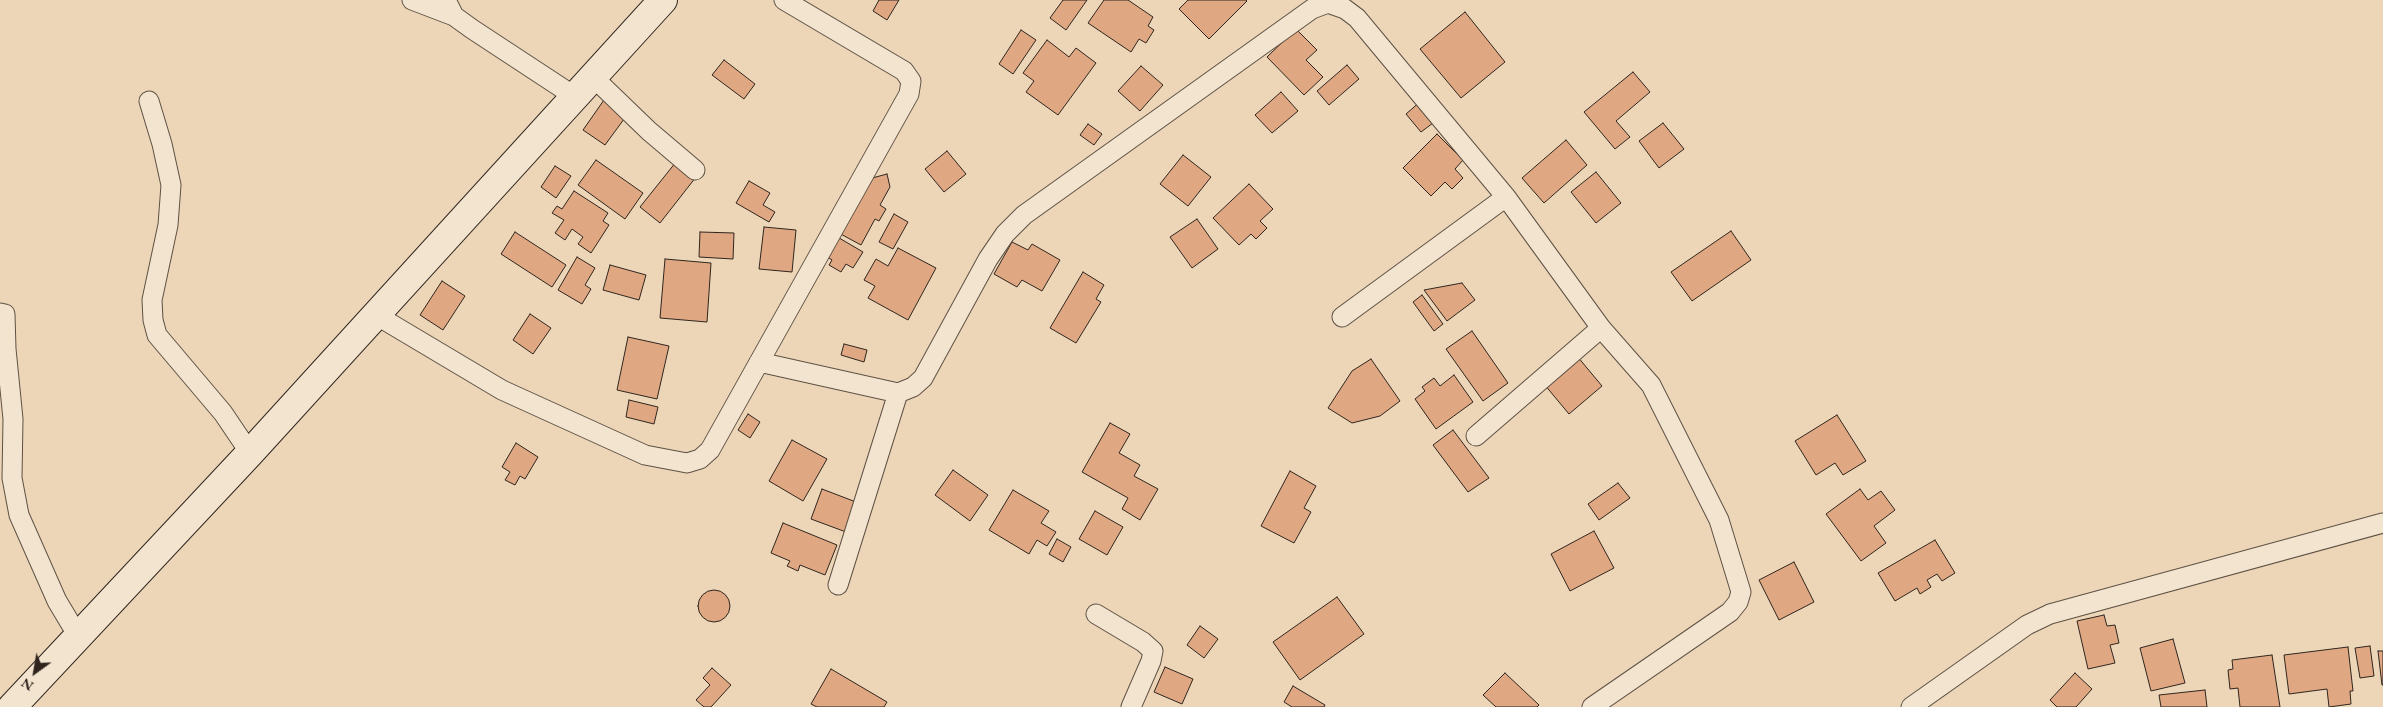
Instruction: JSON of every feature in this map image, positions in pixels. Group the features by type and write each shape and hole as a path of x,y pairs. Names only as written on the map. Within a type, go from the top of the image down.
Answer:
{"main road":[{"path":"12,707 250,453 663,0"}],"street":[{"path":"412,0 450,8 583,86 649,131 695,170"},
{"path":"376,315 502,390 645,455 686,463 700,460 710,450 909,94 911,81 904,71 784,0"},
{"path":"759,362 898,393 913,388 923,378 988,259 1005,234 1024,215 1312,9 1328,4 1345,8 1358,18 1506,197 1600,328 1651,385 1719,520 1741,592 1738,602 1730,612 1592,707"},
{"path":"149,101 162,144 171,185 168,225 152,300 153,320 157,335 223,413 250,453"},
{"path":"1342,317 1506,197"},
{"path":"0,313 5,314 6,349 13,419 12,478 19,515 57,601 78,636"},
{"path":"1476,436 1600,328"},
{"path":"838,585 898,393"},
{"path":"1911,707 2027,625 2050,614 2383,523"},
{"path":"1096,614 1143,642 1152,651 1151,661 1131,707"}],"building":[{"path":"879,0 899,0 887,20 873,11"},
{"path":"1063,0 1087,0 1066,30 1050,18"},
{"path":"1104,0 1128,0 1153,17 1148,26 1154,30 1146,43 1139,39 1131,52 1088,23"},
{"path":"1188,0 1247,1 1209,39 1179,9"},
{"path":"1465,12 1505,62 1461,98 1420,49"},
{"path":"1296,29 1317,50 1306,60 1323,77 1304,95 1267,57"},
{"path":"1021,30 1036,40 1013,74 999,64"},
{"path":"1047,40 1069,57 1076,48 1096,63 1058,115 1026,92 1034,81 1023,73"},
{"path":"724,60 755,84 744,99 712,75"},
{"path":"1347,65 1359,79 1329,105 1317,91"},
{"path":"1141,66 1163,85 1140,111 1118,91"},
{"path":"1633,72 1650,92 1616,121 1630,137 1615,149 1584,112"},
{"path":"1281,92 1298,111 1272,133 1255,115"},
{"path":"604,100 627,115 605,145 583,130"},
{"path":"1421,101 1437,120 1421,132 1406,114"},
{"path":"1663,123 1684,149 1659,168 1639,141"},
{"path":"1088,124 1102,134 1094,145 1080,135"},
{"path":"1437,134 1463,160 1455,169 1463,178 1452,189 1445,182 1431,196 1403,168"},
{"path":"1566,140 1587,165 1544,203 1522,178"},
{"path":"947,151 966,174 944,192 925,169"},
{"path":"1183,155 1211,177 1188,206 1160,184"},
{"path":"596,160 643,193 625,219 578,185"},
{"path":"676,162 696,177 660,223 640,207"},
{"path":"555,166 571,176 556,198 541,187"},
{"path":"1596,172 1621,203 1596,223 1571,192"},
{"path":"887,174 890,187 880,205 886,209 879,221 875,219 861,245 837,232 865,180"},
{"path":"749,181 770,193 763,205 775,212 769,222 736,203"},
{"path":"1249,184 1273,209 1260,221 1267,228 1256,239 1251,234 1239,245 1213,218"},
{"path":"574,191 608,213 603,221 609,225 591,253 578,244 583,237 572,229 565,240 555,233 564,220 552,213 557,206 562,209"},
{"path":"894,214 908,222 893,249 879,242"},
{"path":"1197,219 1218,249 1192,268 1170,237"},
{"path":"764,227 796,230 792,272 759,269"},
{"path":"1731,231 1751,260 1692,301 1671,272"},
{"path":"515,232 566,265 552,287 501,254"},
{"path":"700,232 734,233 733,259 699,257"},
{"path":"834,235 863,252 853,268 846,264 841,272 829,265 832,260 823,254"},
{"path":"1012,242 1028,250 1032,244 1060,260 1042,291 1022,280 1017,287 994,274"},
{"path":"898,248 936,268 908,320 868,298 875,286 864,280 876,259 888,266"},
{"path":"577,257 595,268 585,285 591,289 582,304 558,290"},
{"path":"665,259 711,263 707,322 660,318"},
{"path":"610,265 646,275 639,300 603,290"},
{"path":"1083,272 1104,285 1096,299 1101,302 1076,343 1050,328"},
{"path":"442,281 465,296 443,330 420,315"},
{"path":"1462,283 1475,300 1447,321 1424,290"},
{"path":"1422,295 1443,324 1434,331 1413,302"},
{"path":"530,314 551,328 533,354 513,340"},
{"path":"1472,331 1508,383 1483,401 1446,349"},
{"path":"628,337 669,346 657,399 617,390"},
{"path":"844,344 867,350 864,362 841,355"},
{"path":"1577,356 1602,386 1569,414 1544,384"},
{"path":"1371,359 1400,401 1380,416 1352,423 1328,408 1352,371"},
{"path":"1454,375 1473,402 1436,429 1415,399 1425,391 1422,387 1434,378 1440,386"},
{"path":"629,400 658,407 654,424 626,417"},
{"path":"748,414 760,422 750,438 738,430"},
{"path":"1837,415 1866,461 1843,475 1835,463 1816,475 1795,441"},
{"path":"1110,423 1130,434 1119,453 1140,465 1134,476 1158,489 1140,520 1122,509 1128,498 1082,472"},
{"path":"1453,430 1489,478 1468,492 1433,445"},
{"path":"792,440 827,459 803,501 769,481"},
{"path":"516,443 538,457 525,479 520,476 515,485 505,480 510,472 502,467"},
{"path":"953,470 988,495 970,521 935,495"},
{"path":"1290,471 1316,486 1304,508 1311,512 1294,543 1261,526"},
{"path":"1618,483 1630,498 1599,520 1588,504"},
{"path":"822,489 856,502 846,532 811,519"},
{"path":"1860,489 1868,500 1881,491 1895,510 1874,526 1886,543 1861,561 1826,514"},
{"path":"1013,490 1049,511 1041,523 1056,532 1047,546 1037,540 1029,554 989,530"},
{"path":"1095,511 1123,527 1107,555 1079,539"},
{"path":"783,523 837,545 825,575 800,565 798,571 787,566 790,561 771,553"},
{"path":"1594,531 1614,568 1570,591 1551,554"},
{"path":"1057,539 1071,547 1063,562 1049,554"},
{"path":"1935,540 1955,573 1942,581 1937,574 1927,580 1931,587 1920,594 1917,588 1895,601 1878,573"},
{"path":"1794,562 1814,602 1779,620 1759,580"},
{"path":"714,590 720,591 725,595 729,600 729,612 725,617 720,621 714,622 708,621 703,617 699,612 698,606 699,600 703,595 708,591"},
{"path":"1337,597 1364,634 1300,680 1273,642"},
{"path":"2104,615 2107,626 2115,625 2119,643 2110,645 2115,663 2088,669 2077,621"},
{"path":"1200,626 1218,639 1204,658 1187,645"},
{"path":"2173,639 2185,683 2151,691 2140,648"},
{"path":"2370,646 2374,676 2360,678 2355,648"},
{"path":"2348,647 2353,691 2350,691 2351,704 2329,707 2327,689 2289,694 2284,655"},
{"path":"2378,651 2383,651 2383,685 2382,685"},
{"path":"2272,655 2280,707 2240,707 2238,688 2230,689 2228,670 2233,669 2232,660"},
{"path":"1165,667 1193,679 1182,704 1154,692"},
{"path":"712,668 731,685 711,707 704,707 696,700 710,685 703,678"},
{"path":"831,669 887,702 884,707 817,707 811,704"},
{"path":"1505,673 1539,705 1537,707 1496,707 1483,695"},
{"path":"2075,673 2092,689 2076,707 2057,707 2050,700"},
{"path":"1293,686 1325,705 1324,707 1292,707 1284,702"},
{"path":"2205,690 2207,707 2161,707 2159,695"}]}
